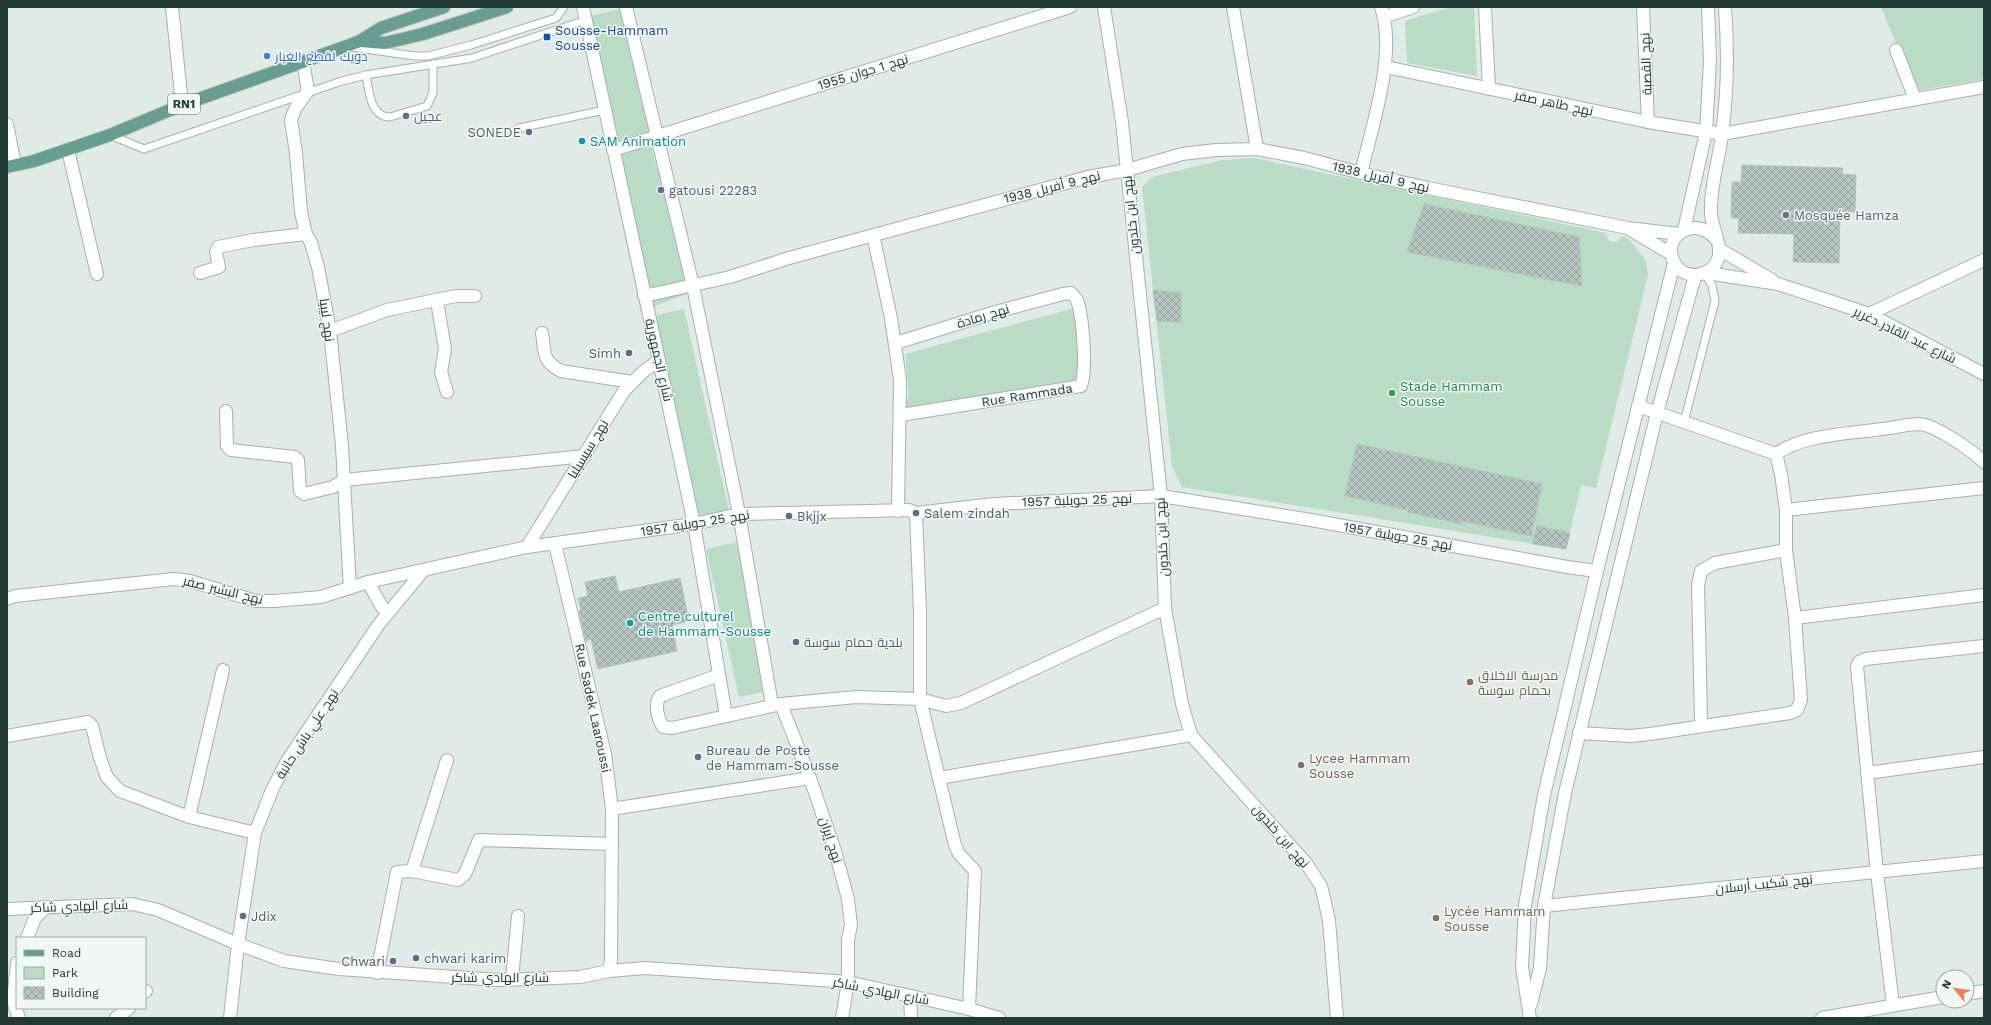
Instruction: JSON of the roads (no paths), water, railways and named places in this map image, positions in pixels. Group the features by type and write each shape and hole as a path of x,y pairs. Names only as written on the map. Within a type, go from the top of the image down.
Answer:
{"main road":[{"name":"RN1","path":"11,166 34,161 110,135 182,105 303,60 360,41 381,28 444,7"},
{"name":"RN1","path":"360,41 385,43 423,34 507,7"}],"street":[{"path":"172,7 182,105"},
{"name":"شارع الجمهورية","path":"583,7 694,524 726,716"},
{"path":"626,7 693,286 777,704"},
{"name":"نهج 1 جوان 1955","path":"613,150 1070,7"},
{"name":"نهج ابن خلدون","path":"1104,7 1122,122 1161,496 1165,608 1182,704 1191,734 1306,864 1321,886 1328,921 1337,1018"},
{"path":"1233,7 1257,149"},
{"path":"1361,173 1386,67 1383,12 1413,7"},
{"path":"1485,7 1489,89"},
{"name":"نهج القصبة","path":"1643,7 1648,122"},
{"path":"1530,1012 1522,967 1525,905 1544,795 1673,259 1672,246 1682,232 1706,132 1710,62 1708,7"},
{"path":"1628,228 1673,259 1680,270 1687,274 1702,274 1714,266 1719,258 1718,244 1711,212 1722,134 1727,60 1725,7"},
{"path":"1896,50 1915,99"},
{"path":"303,60 308,91"},
{"name":"نهج طاهر صفر","path":"1386,67 1648,122 1722,134 1984,87"},
{"name":"نهج ليبيا","path":"308,91 295,109 291,120 306,234 311,243 318,267 330,331 342,446 350,588"},
{"path":"7,124 11,166"},
{"name":"نهج 9 أفريل 1938","path":"644,296 730,277 789,258 1088,177 1127,170 1182,154 1216,150 1257,149 1304,158 1361,173 1628,228"},
{"path":"68,150 97,274"},
{"path":"1628,228 1682,232 1693,228 1702,228 1710,232 1718,244"},
{"path":"200,273 218,267 216,252 218,247 253,240 306,234"},
{"path":"873,235 896,343 900,380 901,415 898,511"},
{"name":"شارع عبد القادر دغرير","path":"1718,244 1778,284"},
{"path":"1869,314 1984,260"},
{"path":"1530,1012 1540,968 1544,906 1565,793 1657,413 1702,274"},
{"name":"شارع عبد القادر دغرير","path":"1702,274 1778,284 1869,314 1984,374"},
{"name":"نهج رمادة","path":"896,343 992,313 1071,293"},
{"name":"Rue Rammada","path":"901,415 1081,386 1083,380 1083,346 1079,307 1078,301 1071,293"},
{"path":"330,331 387,310 456,296 475,296"},
{"path":"437,301 446,349 441,372 447,392"},
{"path":"542,333 545,358 551,365 561,371 632,382"},
{"name":"نهج سيسيليا","path":"527,547 585,456 616,403 632,382 659,360"},
{"path":"1638,406 1776,454"},
{"path":"226,411 227,446 231,450 295,457 298,460 300,491 304,494 333,487 344,480 585,456"},
{"path":"1776,454 1783,449 1807,440 1919,424 1937,431 1969,448 1984,462"},
{"path":"1580,733 1631,736 1650,734 1761,718 1790,713 1797,710 1801,700 1795,618 1786,550 1786,510 1781,474 1776,454"},
{"path":"1786,510 1984,488"},
{"name":"نهج 25 جويلية 1957","path":"555,544 694,524 739,514 909,510 916,513 994,504 1161,496 1311,520 1567,567 1597,571"},
{"path":"916,513 920,612 920,699 954,844 959,854 975,871 969,1010"},
{"name":"نهج البشير صفر","path":"7,599 15,596 167,579 190,581 265,602 321,597 368,582 527,547 555,544"},
{"name":"Rue Sadek Laaroussi","path":"555,544 600,727 612,809 611,960 609,971"},
{"path":"1701,719 1698,585 1701,571 1715,563 1786,550"},
{"name":"نهج علي باش حانبة","path":"230,1018 238,944 255,833 272,790 287,761 387,613 423,571"},
{"path":"368,582 387,613"},
{"path":"1795,618 1984,595"},
{"path":"719,675 660,696 657,702 658,715 662,725 666,728 777,704 856,697 920,699 946,706 961,703 1165,608"},
{"path":"1893,1004 1877,873 1857,675 1859,662 1865,659 1984,646"},
{"path":"189,817 223,670"},
{"name":"نهج إيران","path":"777,704 810,778 835,851 848,899 851,925 848,940 848,982 842,1018"},
{"path":"7,736 88,722 92,726 100,758 107,777 120,790 189,817 255,833"},
{"path":"938,778 1191,734"},
{"path":"1868,773 1984,757"},
{"path":"412,871 447,760"},
{"path":"612,809 810,778"},
{"path":"377,973 396,875 400,871 412,871 458,880 465,874 479,840 612,844"},
{"name":"نهج شكيب أرسلان","path":"1544,906 1877,873 1984,860"},
{"name":"شارع الهادي شاكر","path":"7,909 46,906 132,904 158,910 238,944 284,961 377,973 498,980 580,976 609,971 646,968 848,982 998,1018"},
{"path":"27,937 35,918 46,906"},
{"path":"512,979 518,916"},
{"path":"16,967 10,996 19,1018"},
{"path":"910,996 911,1018"},
{"path":"1822,1018 1865,1014 1893,1004 1935,998"},
{"path":"116,1018 128,1009"}],"lane":[{"path":"347,46 415,56 442,54 556,18 564,7"},
{"path":"110,135 144,150 308,91 366,74 472,58 586,20"},
{"path":"366,74 372,105 378,114 384,117 390,117 427,106 433,93 433,64"},
{"path":"519,128 605,110"},
{"path":"1684,422 1715,300 1712,285 1702,274"}],"place":[{"name":"Sousse-Hammam Sousse","path":"547,37"},
{"name":"دويك لقطع الغيار","path":"267,56"},
{"name":"عجيل","path":"406,116"},
{"name":"SONEDE","path":"529,132"},
{"name":"SAM Animation","path":"582,141"},
{"name":"gatousi 22283","path":"661,190"},
{"name":"Mosquée Hamza","path":"1786,215"},
{"name":"Simh","path":"629,353"},
{"name":"Stade Hammam Sousse","path":"1392,393"},
{"name":"Salem zindah","path":"916,513"},
{"name":"Bkjjx","path":"789,516"},
{"name":"Centre culturel de Hammam-Sousse","path":"630,623"},
{"name":"بلدية حمام سوسة","path":"796,642"},
{"name":"مدرسة الاخلاق بحمام سوسة","path":"1470,682"},
{"name":"Bureau de Poste de Hammam-Sousse","path":"698,757"},
{"name":"Lycee Hammam Sousse","path":"1301,765"},
{"name":"Jdix","path":"243,916"},
{"name":"Lycée Hammam Sousse","path":"1436,918"},
{"name":"chwari karim","path":"416,958"},
{"name":"Chwari","path":"393,961"}]}
